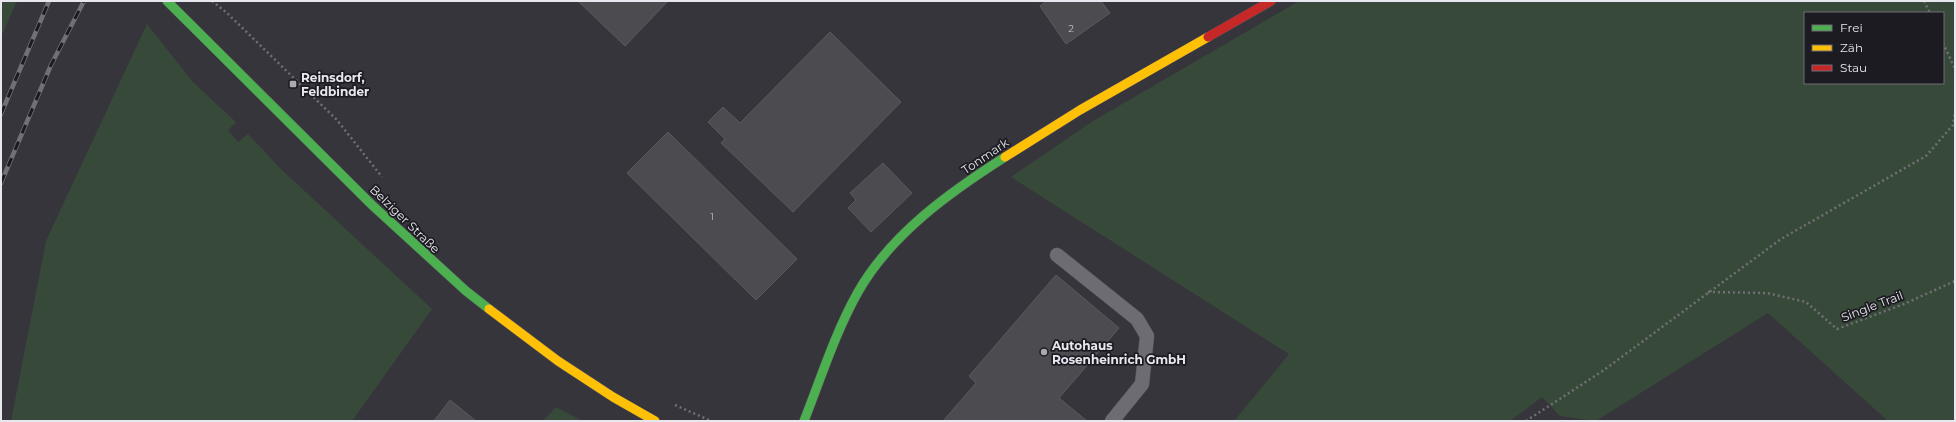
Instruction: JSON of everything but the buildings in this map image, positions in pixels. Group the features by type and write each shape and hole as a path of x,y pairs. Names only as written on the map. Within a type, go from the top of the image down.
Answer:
{"street":[{"name":"Belziger Straße","path":"167,1 377,210 466,291 558,361 613,397 655,421"},
{"name":"Tonmark","path":"804,421 849,310 868,277 886,254 922,217 988,166 1088,105 1271,1"}],"lane":[{"path":"1057,255 1137,319 1147,336 1142,384 1112,421"}],"path":[{"path":"212,1 228,13 337,120 383,178"},
{"path":"1924,1 1930,12"},
{"path":"1944,45 1955,70"},
{"path":"1526,421 1604,370 1707,292 1781,239 1926,156 1954,125 1955,111"},
{"name":"Single Trail","path":"1707,292 1768,293 1806,302 1837,329 1904,304 1955,281"},
{"path":"671,403 711,421"}],"green space":[{"path":"1,1 17,1 1,37"},
{"path":"1299,1 1955,1 1955,421 1888,421 1768,313 1596,421 1560,416 1542,397 1510,421 1234,421 1289,354 1011,177 1093,121"},
{"path":"147,24 193,82 236,122 228,130 238,142 248,134 281,169 432,309 352,421 11,421 46,241"},
{"path":"556,407 583,421 543,421"}],"railway":[{"path":"1,114 49,1"},
{"path":"1,183 51,65 84,1"}],"traffic: fast":[{"path":"167,1 372,205 466,291 489,309"},
{"path":"804,421 842,323 858,292 887,251 923,216 943,200 984,170 1005,157"}],"traffic: slow":[{"path":"1005,157 1080,110 1208,37"},
{"path":"489,309 558,361 613,397 655,421"}],"traffic: jam":[{"path":"1208,37 1271,1"}],"place":[{"name":"Reinsdorf, Feldbinder","path":"293,84"},
{"name":"Autohaus Rosenheinrich GmbH","path":"1044,352"}]}
